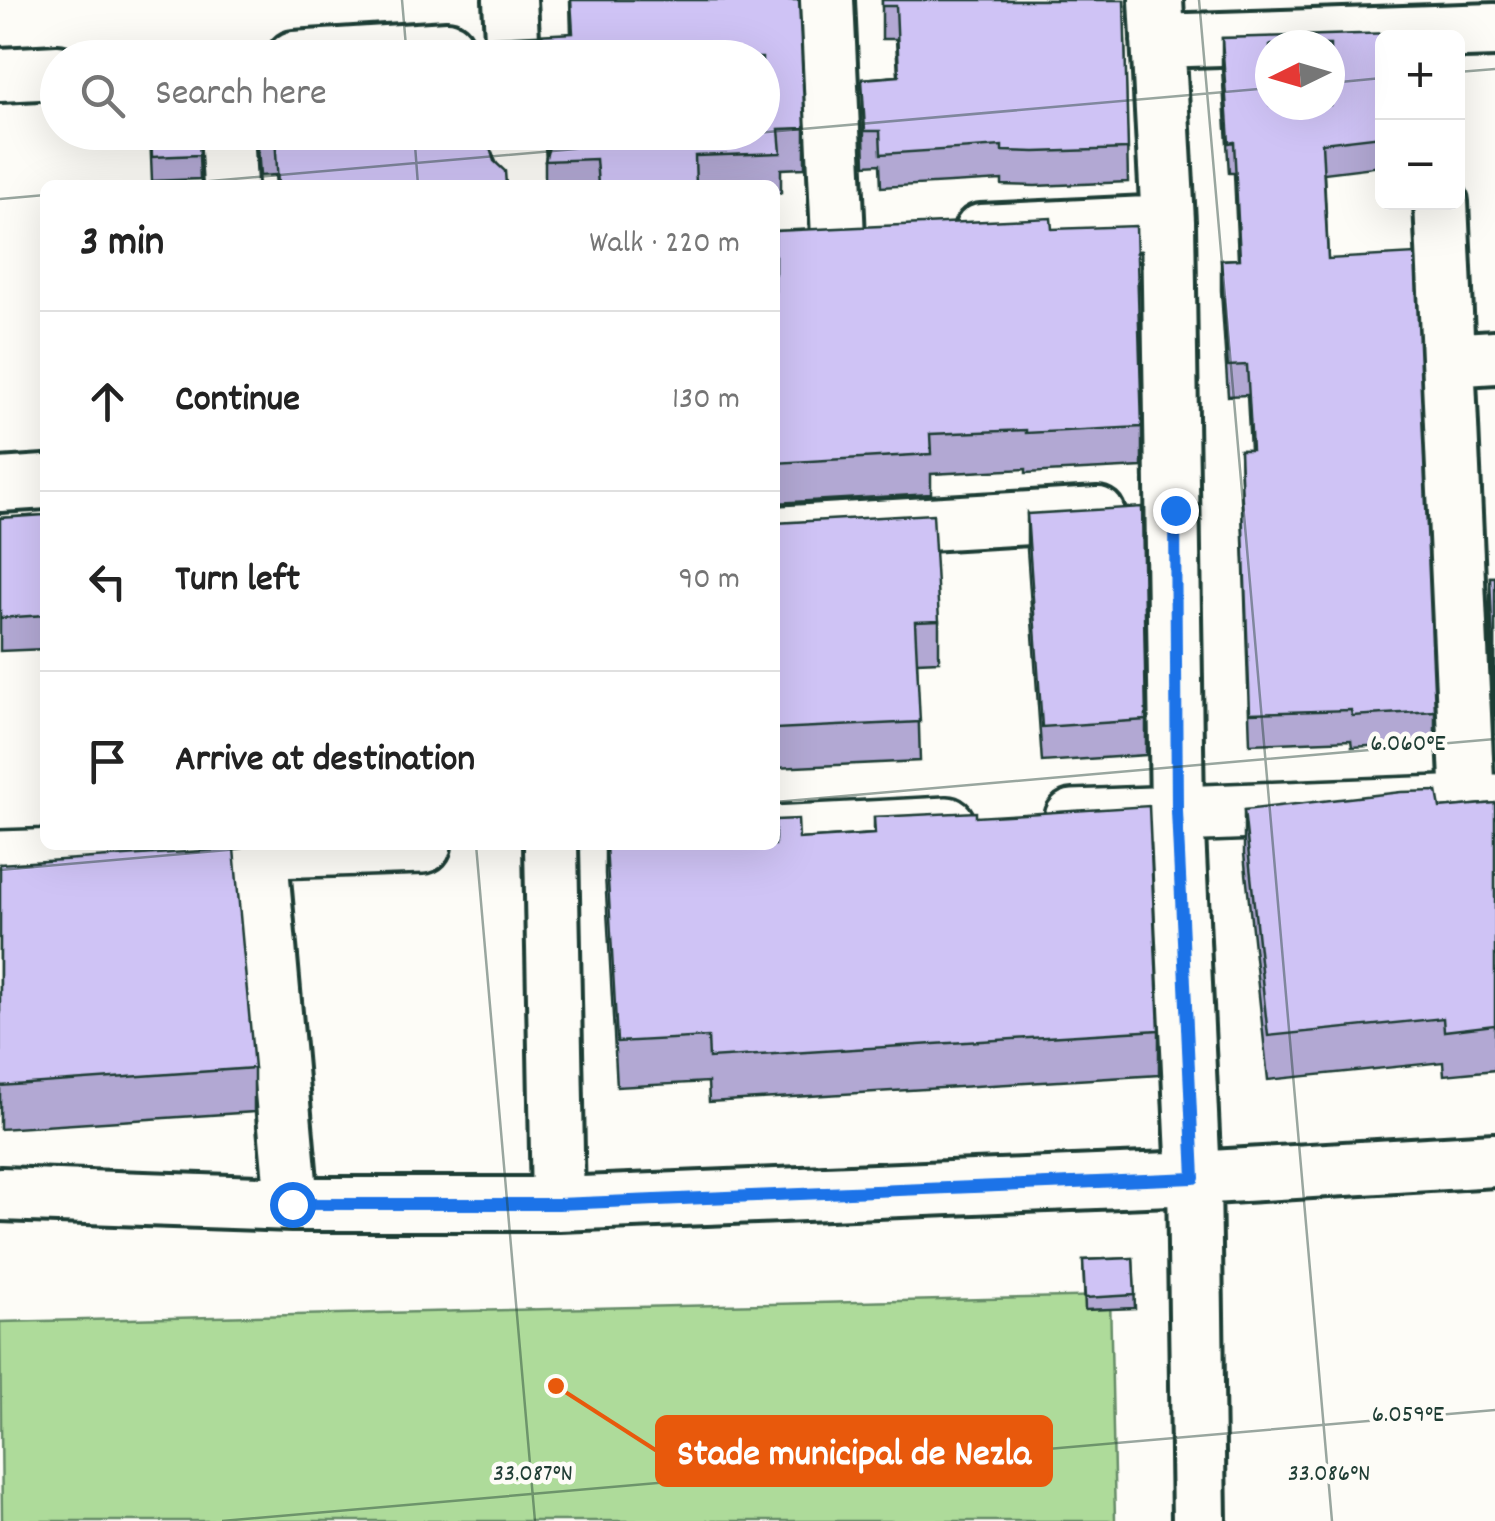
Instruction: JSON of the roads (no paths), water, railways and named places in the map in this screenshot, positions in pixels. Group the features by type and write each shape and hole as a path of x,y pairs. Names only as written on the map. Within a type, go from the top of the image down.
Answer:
{"street":[{"path":"827,0 835,238"},
{"path":"1199,1521 1194,1178 1177,811 1168,222 1157,20 1433,24 1495,30"},
{"path":"458,40 512,34"},
{"path":"0,75 40,73"},
{"path":"229,150 230,180"},
{"path":"518,150 520,180"},
{"path":"780,834 1177,811 1482,802 1472,358 1443,210"},
{"path":"935,233 1168,222"},
{"path":"0,485 40,482"},
{"path":"780,532 1175,510"},
{"path":"0,859 213,850"},
{"path":"260,850 292,1204"},
{"path":"552,850 558,1204"},
{"path":"0,1194 292,1204 558,1204 1194,1178 1495,1160"}],"place":[{"name":"Stade municipal de Nezla","path":"556,1386"}]}
